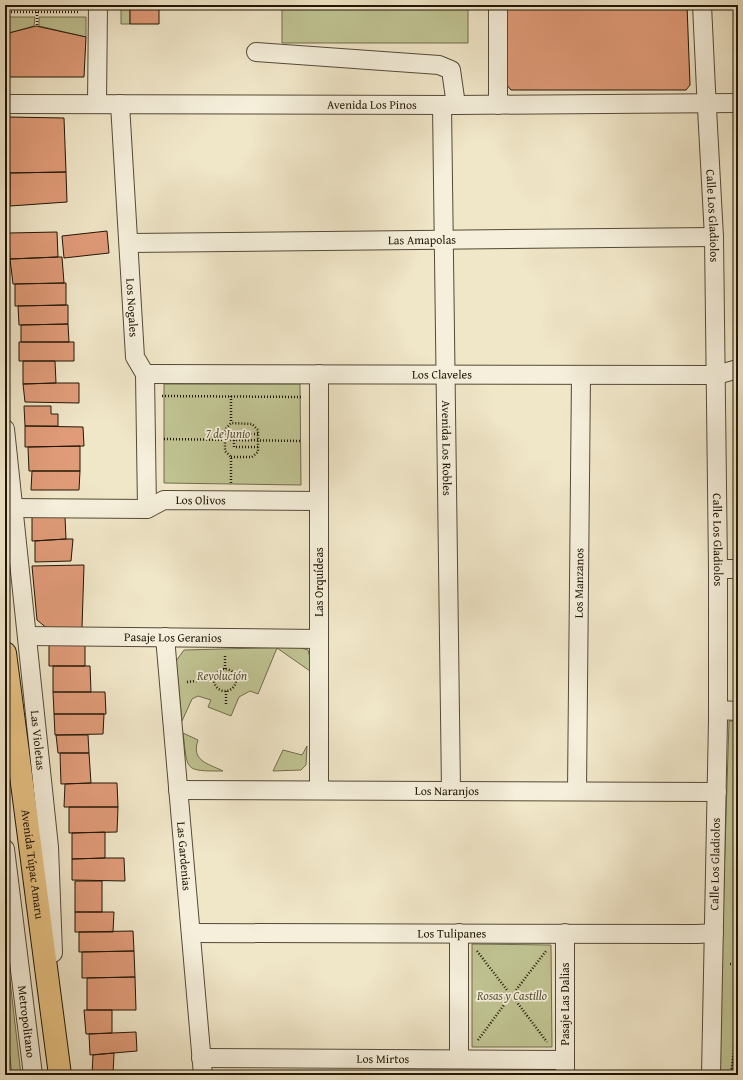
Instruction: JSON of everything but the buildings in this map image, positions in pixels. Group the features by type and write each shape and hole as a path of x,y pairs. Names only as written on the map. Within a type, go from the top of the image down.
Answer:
{"main road":[{"name":"Avenida Túpac Amaru","path":"5,653 60,1075"}],"street":[{"path":"498,5 498,105"},
{"name":"Calle Los Gladiolos","path":"702,5 714,237 718,569 717,792 711,1075"},
{"path":"97,104 98,9"},
{"name":"Avenida Los Robles","path":"256,52 439,65 451,70 444,240 451,791"},
{"name":"Avenida Los Pinos","path":"5,104 498,105 738,103"},
{"name":"Los Nogales","path":"120,104 135,357 145,374 147,509"},
{"name":"Las Amapolas","path":"129,243 714,237"},
{"name":"Los Claveles","path":"145,374 716,375 738,369"},
{"name":"Las Orquídeas","path":"319,374 319,790"},
{"name":"Los Manzanos","path":"577,791 582,375"},
{"name":"Las Violetas","path":"5,429 49,847 57,1052"},
{"name":"Los Olivos","path":"13,508 147,509 164,500 319,501"},
{"path":"718,569 738,569"},
{"name":"Pasaje Los Geranios","path":"27,636 319,639"},
{"name":"Las Gardenias","path":"165,637 202,1067"},
{"path":"718,710 738,711"},
{"name":"Los Naranjos","path":"178,790 717,792"},
{"name":"Metropolitano","path":"5,849 33,1075"},
{"name":"Los Tulipanes","path":"190,933 714,933"},
{"path":"459,933 460,1059"},
{"name":"Pasaje Las Dalias","path":"565,933 565,1067"},
{"name":"Los Mirtos","path":"202,1067 460,1059 565,1067"}],"path":[{"path":"5,12 98,9"},
{"path":"36,25 37,12"},
{"path":"159,396 304,397"},
{"path":"231,396 231,423 224,430 225,451 231,457 252,457 258,452 258,430 252,424 231,423"},
{"path":"258,434 234,434 234,447 258,447"},
{"path":"164,439 304,441"},
{"path":"231,457 231,488"},
{"path":"225,669 231,671 235,676 235,683 232,689 226,691 217,688 214,682 216,673 225,669"},
{"path":"184,683 214,679"},
{"path":"226,691 226,704"},
{"path":"476,950 507,990"},
{"path":"516,990 547,950"},
{"path":"477,1041 507,1001"},
{"path":"516,1001 552,1047"},
{"path":"731,1075 738,1013"}],"green space":[{"path":"121,5 130,5 130,24 121,24"},
{"path":"282,5 468,5 468,43 282,43"},
{"path":"5,17 35,17 34,26 9,33 8,39 5,39"},
{"path":"39,17 86,17 86,37 39,26"},
{"name":"7 de Junio","path":"164,384 300,384 301,485 164,483"},
{"name":"Revolución","path":"298,647 308,650 310,658 310,671 277,648 258,694 250,691 239,697 231,716 208,707 211,700 198,696 192,699 182,721 176,661 184,650"},
{"path":"729,721 738,721 738,1013 731,1075 718,1075"},
{"path":"183,733 198,740 196,747 197,753 202,760 223,771 194,769 190,766 187,762"},
{"path":"307,746 306,765 301,770 273,771 283,750 302,755"},
{"path":"5,938 21,1075 12,1075 5,1016"},
{"name":"Rosas y Castillo","path":"472,944 551,945 552,1047 472,1047"}]}
